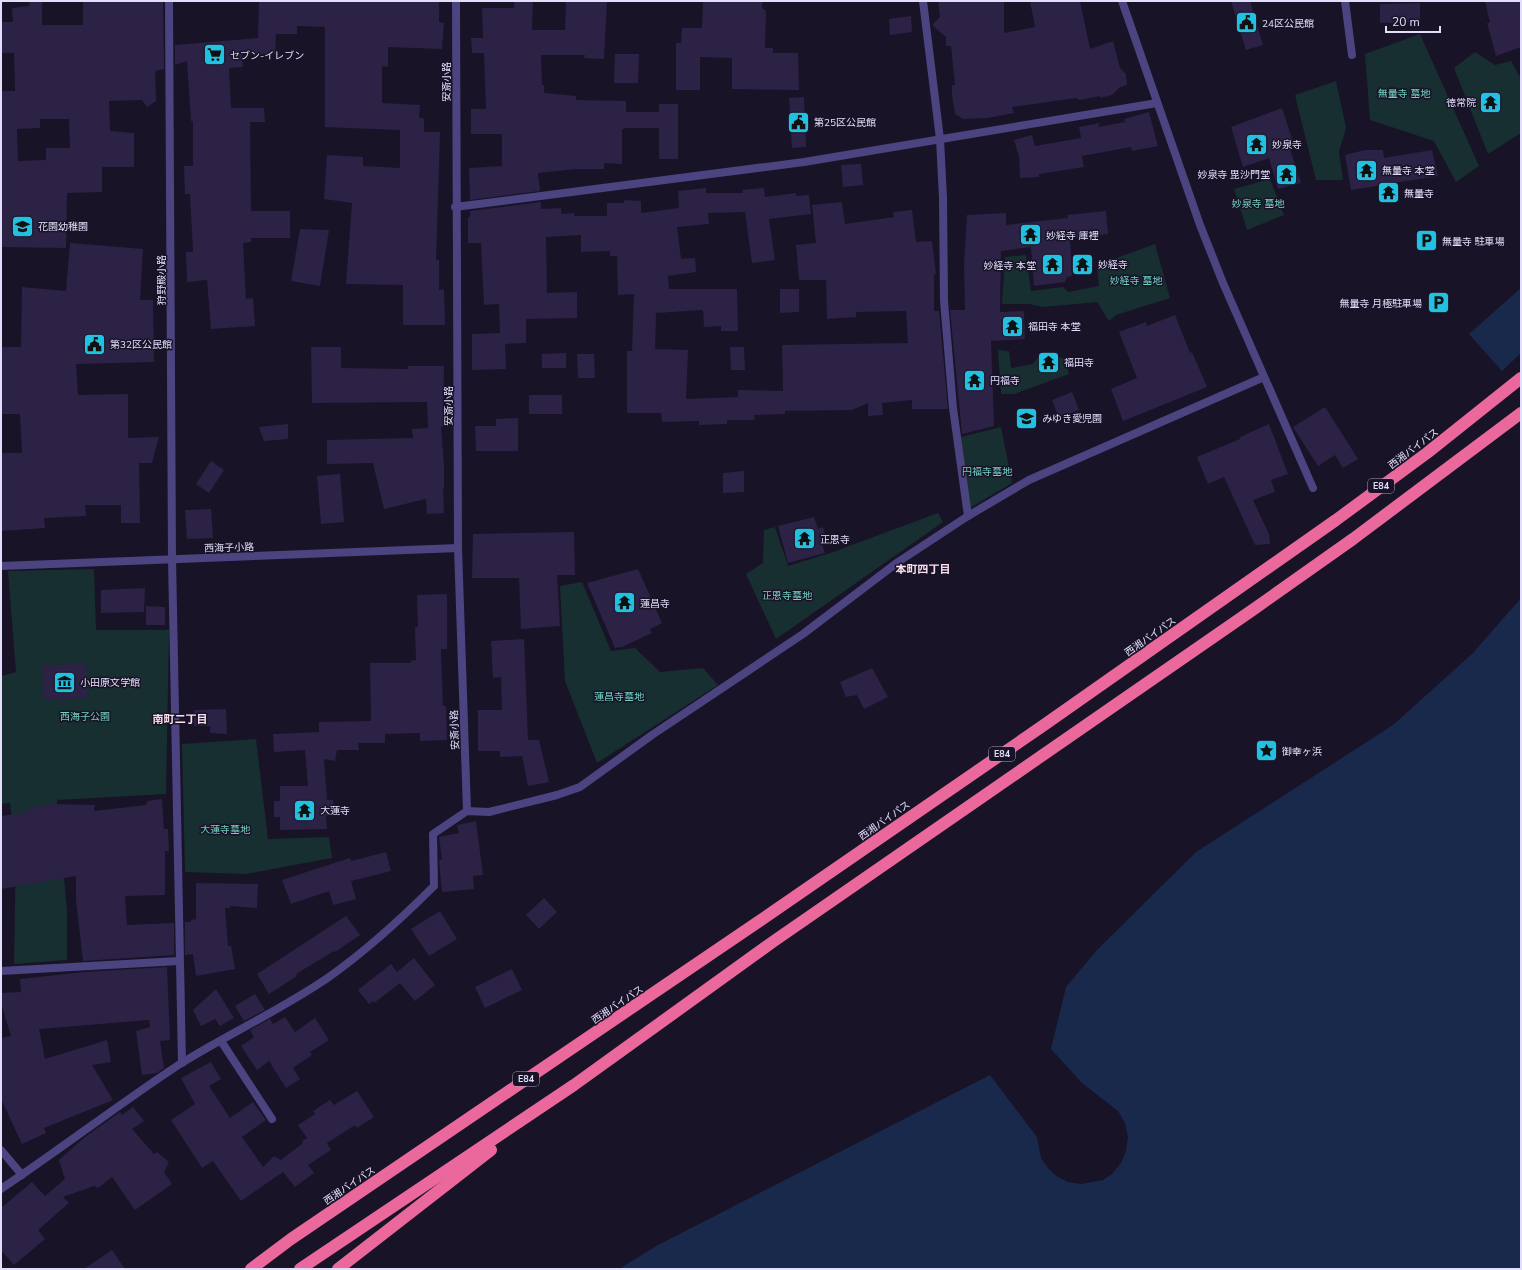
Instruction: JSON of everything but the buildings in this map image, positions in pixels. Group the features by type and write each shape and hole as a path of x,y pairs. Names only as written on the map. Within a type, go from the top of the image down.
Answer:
{"highway":[{"name":"西湘バイパス","path":"251,1269 291,1239 762,920 1242,586 1427,453 1519,380"},
{"name":"E84","path":"300,1269 574,1085 774,941 1254,609 1359,534 1521,413"},
{"name":"E84","path":"338,1269 574,1085"},
{"name":"E84","path":"246,1269 291,1239"}],"street":[{"name":"狩野殿小路","path":"169,1 172,559 182,1063"},
{"name":"安斎小路","path":"456,1 458,548 467,811"},
{"path":"923,1 940,139 943,198 944,301 953,408 968,516"},
{"path":"1122,1 1203,232 1313,488"},
{"path":"1345,1 1352,55"},
{"path":"456,207 804,162 1158,103"},
{"path":"1,1189 131,1096 182,1063 328,977 388,931 434,886 433,834 467,811 489,812 551,797 580,787 652,734 803,634 898,562 968,516 1029,480 1264,377"},
{"name":"西海子小路","path":"1,566 458,548"},
{"path":"1,971 179,961"},
{"path":"221,1041 272,1119"},
{"path":"1,1150 22,1175"}],"green space":[{"name":"無量寺 墓地","path":"1420,34 1479,166 1456,182 1434,141 1370,120 1365,54"},
{"path":"1475,52 1495,65 1511,61 1521,79 1521,133 1488,154 1454,68"},
{"path":"1336,81 1346,128 1339,152 1343,180 1316,180 1295,95"},
{"name":"妙泉寺 墓地","path":"1270,179 1284,215 1247,230 1234,189"},
{"name":"妙経寺 墓地","path":"1155,244 1170,298 1116,315 1109,321 1097,302 1043,307 1029,304 1002,304 1005,257 1026,255 1031,291 1063,287 1068,292 1099,286 1097,265"},
{"path":"998,350 1009,351 1011,368 1033,364 1038,357 1051,355 1065,359 1069,374 1014,394 1001,394"},
{"name":"円福寺墓地","path":"1001,427 1012,483 970,508 961,437"},
{"name":"正恩寺墓地","path":"938,513 943,522 776,639 746,574 763,563 764,530 775,527 788,566 833,552"},
{"name":"西海子公園","path":"94,569 96,630 169,630 166,794 57,800 67,911 67,960 14,964 16,849 10,803 1,804 1,676 16,672 8,571"},
{"name":"蓮昌寺墓地","path":"582,582 611,651 635,648 660,672 703,668 718,685 597,763 565,681 560,586"},
{"name":"大蓮寺墓地","path":"256,739 268,839 329,837 332,858 246,874 185,872 182,744"}],"water":[{"path":"1521,288 1521,353 1502,371 1469,334"},
{"path":"1521,598 1521,1269 619,1269 658,1245 990,1075 1037,1137 1041,1158 1056,1176 1068,1182 1081,1184 1103,1180 1112,1174 1121,1163 1126,1151 1128,1137 1125,1123 1118,1111 1082,1083 1051,1049 1066,987 1097,950 1196,852 1393,725 1473,653"}],"place":[{"name":"24区公民館","path":"1247,23"},
{"name":"セブン-イレブン","path":"215,55"},
{"name":"徳常院","path":"1491,102"},
{"name":"第25区公民館","path":"798,122"},
{"name":"妙泉寺","path":"1256,144"},
{"name":"無量寺 本堂","path":"1366,170"},
{"name":"妙泉寺 毘沙門堂","path":"1286,174"},
{"name":"無量寺","path":"1389,193"},
{"name":"花園幼稚園","path":"23,226"},
{"name":"妙経寺 庫裡","path":"1031,235"},
{"name":"無量寺 駐車場","path":"1427,241"},
{"name":"妙経寺","path":"1083,264"},
{"name":"妙経寺 本堂","path":"1052,265"},
{"name":"無量寺 月極駐車場","path":"1438,303"},
{"name":"福田寺 本堂","path":"1012,326"},
{"name":"第32区公民館","path":"95,344"},
{"name":"福田寺","path":"1048,362"},
{"name":"円福寺","path":"974,380"},
{"name":"みゆき愛児園","path":"1026,418"},
{"name":"正恩寺","path":"804,539"},
{"name":"蓮昌寺","path":"624,603"},
{"name":"小田原文学館","path":"65,682"},
{"name":"御幸ヶ浜","path":"1266,751"},
{"name":"大蓮寺","path":"304,810"}],"district":[{"name":"本町四丁目","path":"923,569"},
{"name":"南町二丁目","path":"180,719"}]}
